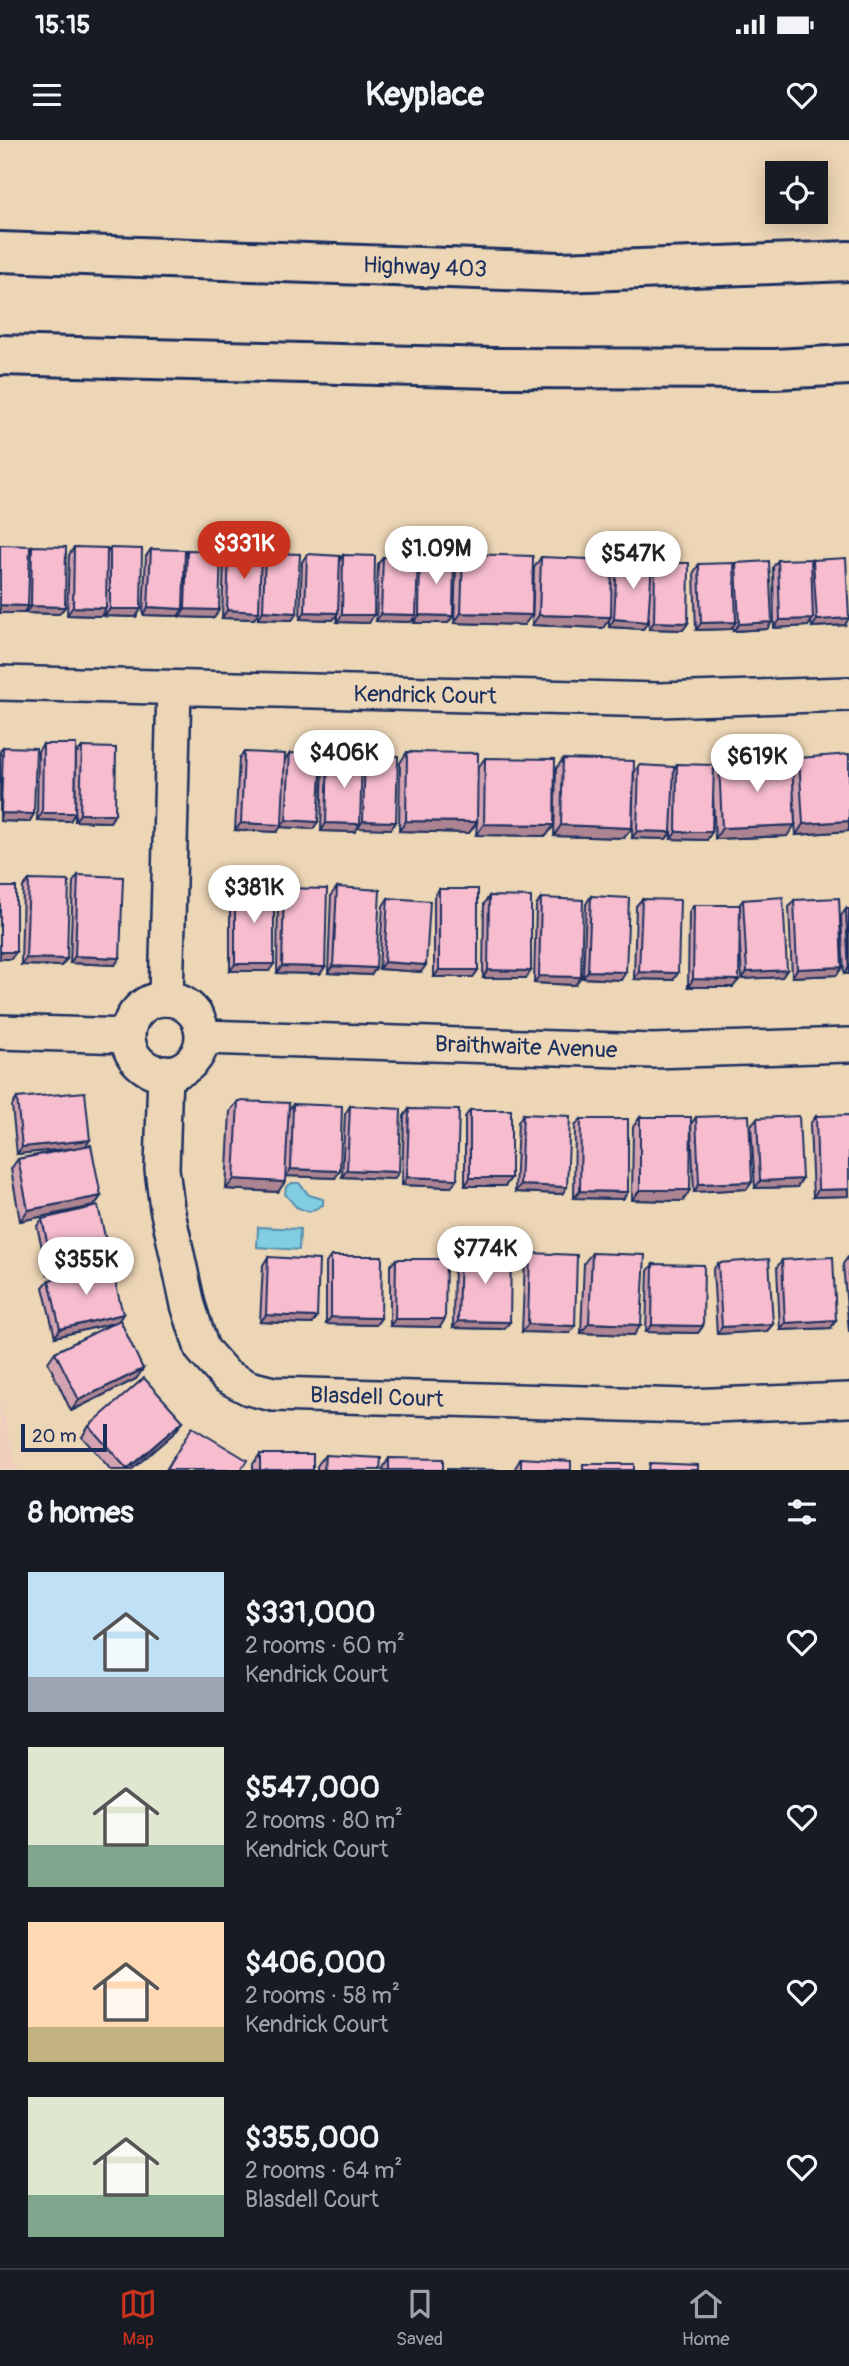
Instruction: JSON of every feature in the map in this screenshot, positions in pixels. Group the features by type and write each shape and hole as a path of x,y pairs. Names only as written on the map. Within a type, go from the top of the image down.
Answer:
{"highway":[{"name":"Highway 403","path":"0,252 561,272 849,261"},
{"path":"0,355 506,368 775,369 849,366"}],"street":[{"name":"Kendrick Court","path":"0,683 659,701 849,694"},
{"path":"166,999 174,688"},
{"path":"166,999 175,1000 195,1014 201,1025 201,1049 195,1059 176,1072 153,1072 134,1058 127,1036 129,1025 142,1007 152,1001 166,999"},
{"path":"0,1032 127,1036"},
{"name":"Braithwaite Avenue","path":"202,1037 653,1051 849,1045"},
{"name":"Blasdell Court","path":"165,1072 162,1170 172,1238 188,1305 202,1349 226,1376 249,1388 272,1394 687,1406 849,1400"}],"shaded area":[{"path":"0,1397 17,1470 0,1470"}],"water":[{"path":"299,1183 309,1195 323,1199 323,1205 309,1212 296,1207 285,1194 286,1187"},
{"path":"258,1227 300,1229 299,1250 257,1247"}],"building":[{"path":"0,545 30,546 28,606 0,605"},
{"path":"32,546 66,547 65,607 31,606"},
{"path":"74,547 107,548 106,608 73,607"},
{"path":"110,548 142,549 141,609 110,609"},
{"path":"151,549 185,550 183,609 148,607"},
{"path":"187,550 221,551 219,610 185,609"},
{"path":"229,551 261,552 259,612 227,610"},
{"path":"265,553 300,554 297,613 263,611"},
{"path":"307,554 340,556 338,613 305,612"},
{"path":"463,554 533,556 532,615 461,613"},
{"path":"343,555 375,556 374,615 342,615"},
{"path":"420,556 454,557 453,616 419,615"},
{"path":"383,557 418,558 416,615 381,614"},
{"path":"541,557 612,560 611,617 539,615"},
{"path":"846,558 849,618 817,620 813,560"},
{"path":"811,559 813,619 780,620 778,560"},
{"path":"617,561 652,563 648,622 614,619"},
{"path":"769,561 772,622 739,624 736,563"},
{"path":"655,563 689,563 688,623 654,622"},
{"path":"734,563 736,622 701,623 699,564"},
{"path":"43,744 76,744 75,813 42,813"},
{"path":"3,747 36,748 34,814 1,813"},
{"path":"82,747 116,748 115,814 80,814"},
{"path":"244,752 285,754 282,825 241,823"},
{"path":"407,752 478,753 477,822 406,821"},
{"path":"290,753 322,755 318,822 286,820"},
{"path":"849,754 849,821 803,824 799,758"},
{"path":"328,755 362,756 360,824 326,823"},
{"path":"365,755 398,756 396,822 363,821"},
{"path":"485,758 555,759 554,825 484,824"},
{"path":"563,759 634,761 632,828 561,825"},
{"path":"792,760 795,825 722,828 719,763"},
{"path":"677,764 714,765 712,832 676,832"},
{"path":"639,765 674,767 671,832 637,831"},
{"path":"78,875 123,877 120,958 75,956"},
{"path":"29,880 69,881 67,959 26,958"},
{"path":"235,886 274,886 274,964 235,964"},
{"path":"0,887 16,887 16,952 0,952"},
{"path":"337,887 380,890 376,968 333,966"},
{"path":"284,888 327,889 325,967 282,966"},
{"path":"439,889 478,889 478,970 439,970"},
{"path":"489,896 531,897 531,971 488,970"},
{"path":"591,896 629,898 626,972 588,971"},
{"path":"783,897 787,970 747,972 743,900"},
{"path":"388,898 430,901 426,965 384,962"},
{"path":"541,898 583,900 581,977 539,976"},
{"path":"839,898 842,967 797,969 794,900"},
{"path":"642,899 680,900 678,973 639,972"},
{"path":"694,905 740,905 739,980 693,979"},
{"path":"846,909 849,909 849,967"},
{"path":"85,1092 90,1140 22,1147 17,1098"},
{"path":"238,1101 289,1103 285,1182 234,1179"},
{"path":"293,1104 342,1106 340,1171 291,1169"},
{"path":"350,1106 401,1109 399,1172 347,1170"},
{"path":"409,1109 459,1110 457,1179 407,1177"},
{"path":"470,1110 511,1110 511,1178 470,1178"},
{"path":"523,1114 570,1116 567,1187 520,1185"},
{"path":"749,1115 752,1182 699,1184 696,1117"},
{"path":"849,1115 849,1189 818,1190 816,1116"},
{"path":"799,1116 802,1179 760,1181 757,1118"},
{"path":"640,1117 691,1117 690,1190 640,1190"},
{"path":"581,1119 628,1119 628,1192 580,1191"},
{"path":"91,1145 101,1196 28,1210 18,1159"},
{"path":"98,1206 109,1254 53,1267 42,1219"},
{"path":"460,1250 511,1251 510,1322 458,1321"},
{"path":"530,1253 577,1255 575,1326 528,1324"},
{"path":"592,1253 645,1255 641,1325 589,1323"},
{"path":"331,1256 382,1256 381,1318 331,1317"},
{"path":"268,1257 319,1260 317,1317 266,1315"},
{"path":"833,1257 836,1320 785,1323 782,1260"},
{"path":"396,1259 446,1259 445,1319 395,1319"},
{"path":"769,1259 773,1324 722,1327 718,1263"},
{"path":"653,1264 704,1265 703,1326 652,1325"},
{"path":"111,1265 123,1314 60,1329 49,1280"},
{"path":"120,1320 143,1369 79,1400 55,1352"},
{"path":"144,1378 183,1421 127,1469 89,1426"},
{"path":"192,1427 247,1460 241,1470 166,1470"},
{"path":"260,1454 313,1454 313,1470 260,1470"},
{"path":"325,1455 381,1458 380,1470 324,1470"},
{"path":"389,1458 443,1459 443,1470 389,1470"},
{"path":"521,1458 571,1461 571,1470 521,1470"},
{"path":"650,1463 698,1465 698,1470 649,1470"},
{"path":"583,1464 634,1464 634,1470 583,1470"}]}
